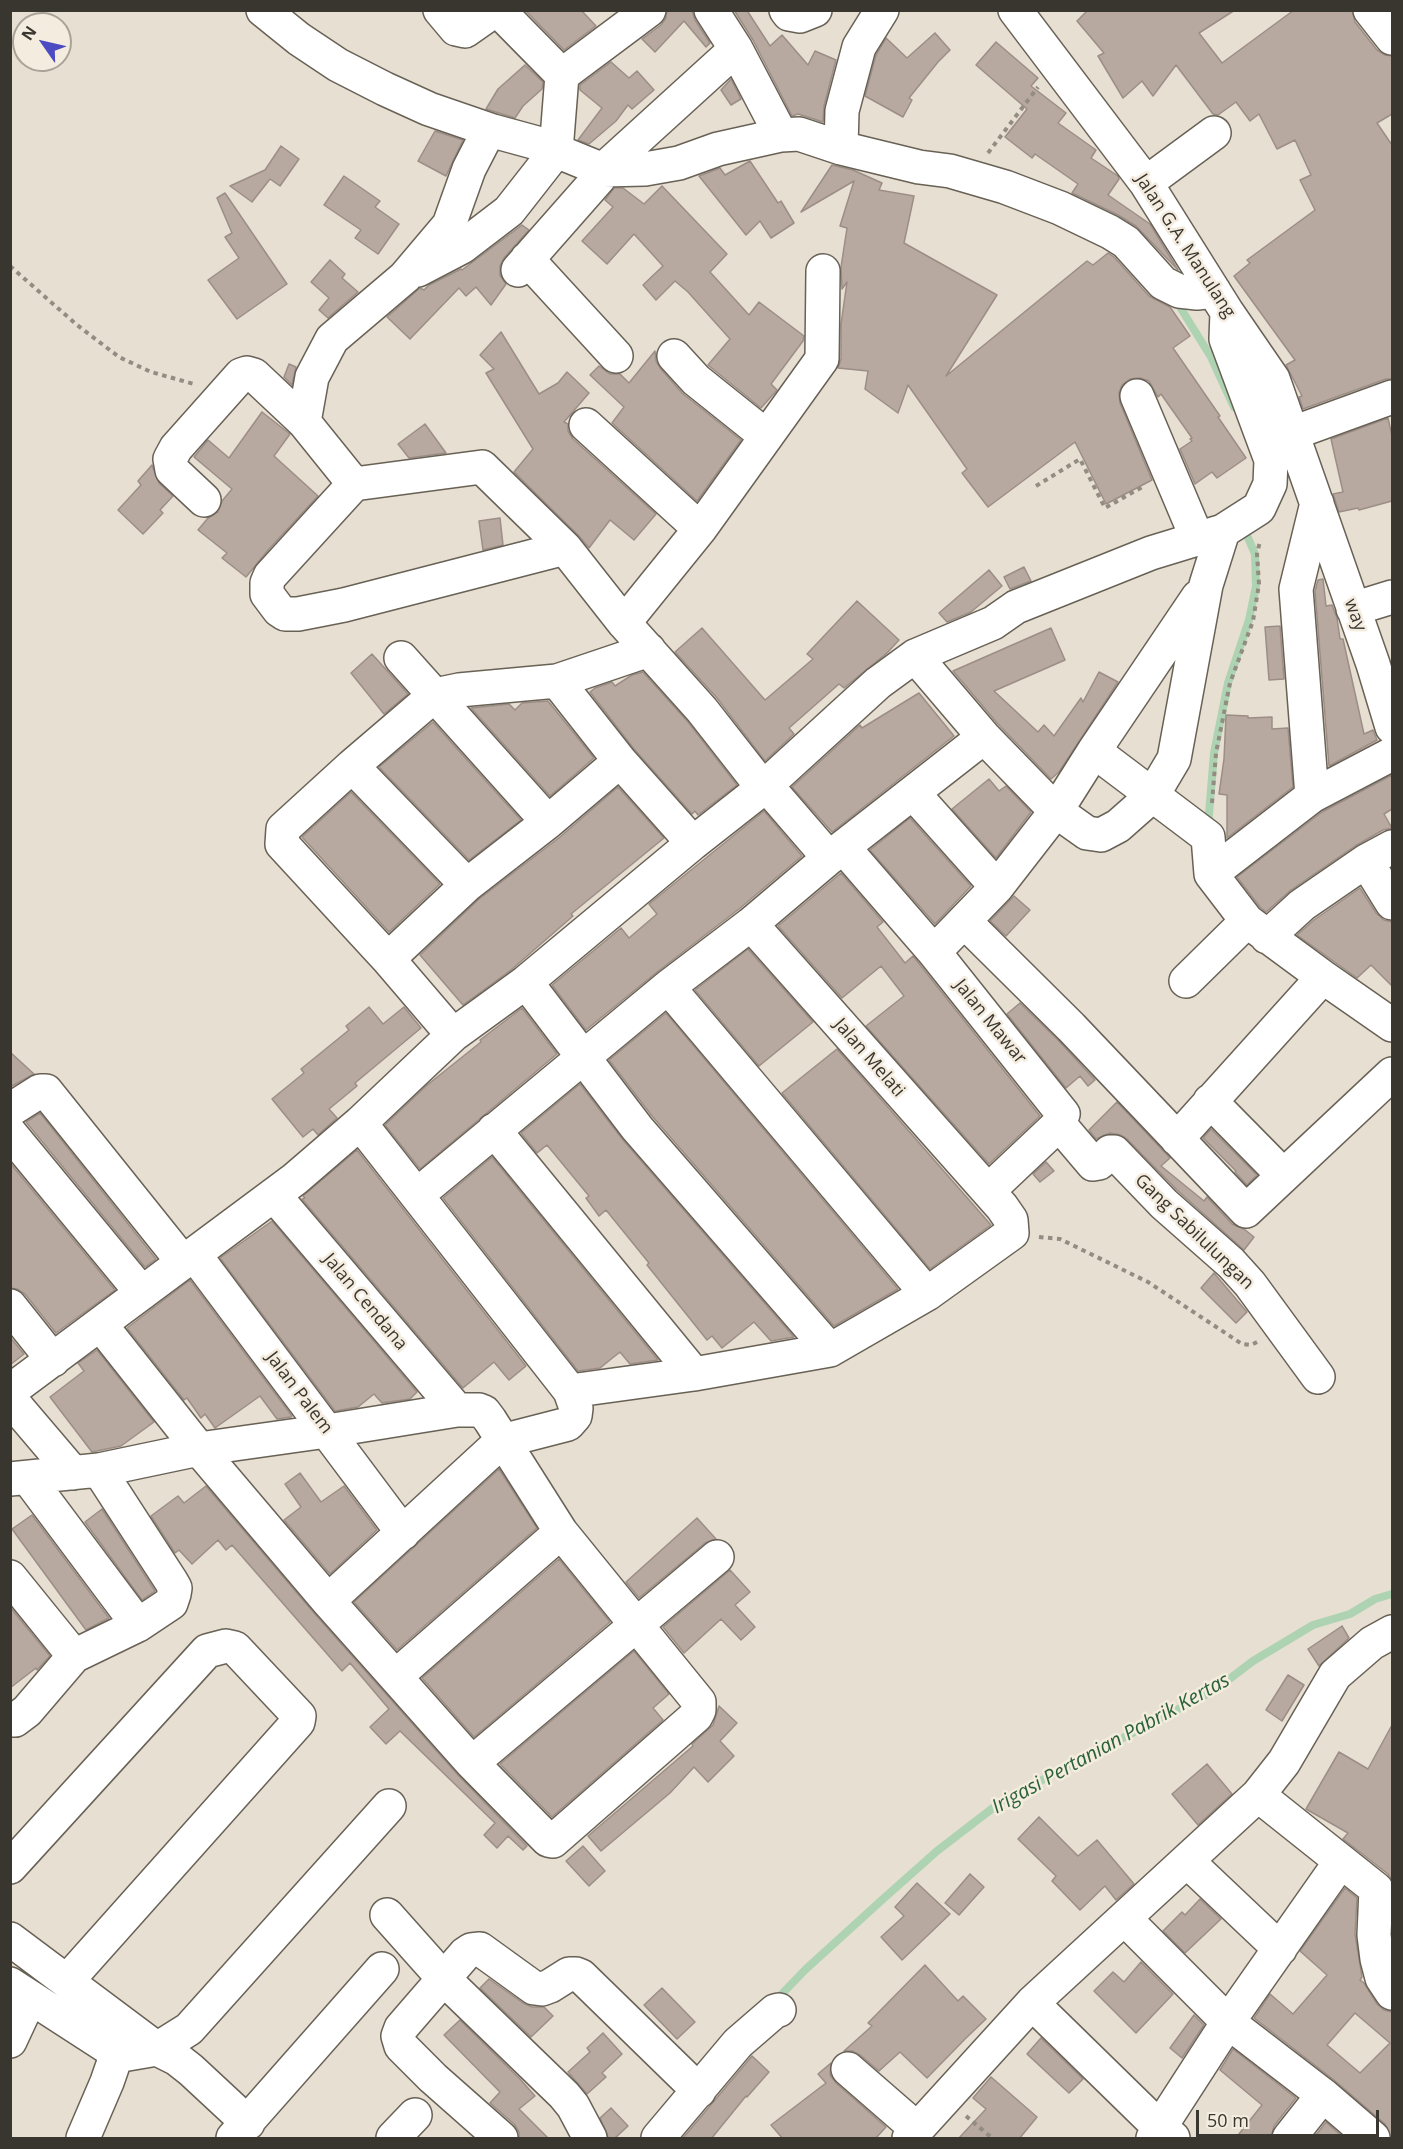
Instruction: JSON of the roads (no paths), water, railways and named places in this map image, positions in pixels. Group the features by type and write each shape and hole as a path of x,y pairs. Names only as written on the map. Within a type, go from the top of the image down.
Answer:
{"street":[{"path":"263,10 299,39 338,64 429,109 490,133 537,143 546,166"},
{"path":"440,10 456,29 465,31 496,10 562,75"},
{"path":"405,277 462,247 509,211 546,166 562,75 649,10"},
{"path":"711,10 736,49 782,135"},
{"path":"786,10 789,14 800,16 815,10"},
{"path":"841,147 842,111 859,46 882,10"},
{"name":"Jalan G.A. Manulang","path":"1014,10 1146,183 1273,379 1317,503"},
{"path":"1370,10 1392,39"},
{"path":"616,356 523,264 595,182 736,49"},
{"path":"304,422 312,377 332,339 405,277 449,225 469,169 490,133"},
{"path":"1146,183 1214,133"},
{"path":"10,1391 274,1195 360,1124 453,1035 526,982 765,786 879,683 915,656 993,623 1016,607 1150,552 1210,534 1259,508 1270,484 1270,460 1226,339 1221,301 1197,293 1179,291 1163,283 1126,242 1060,208 1005,187 950,171 919,167 799,134 782,135 718,149 679,163 595,182 546,166"},
{"path":"624,623 699,529 822,359 823,271"},
{"path":"674,356 696,380 766,436"},
{"path":"204,500 172,470 170,459 176,448 241,375 248,373 254,375 304,422 354,484 270,576 267,583 267,594 283,613 298,614 344,605 565,548"},
{"path":"915,656 984,737 1056,812 1087,833 1101,835 1118,826 1152,795 1174,759 1206,585 1210,534 1169,473 1137,396"},
{"path":"1293,433 1392,397"},
{"path":"586,425 699,529"},
{"name":"Jalan Mawar","path":"354,484 482,468 565,548 624,623 702,710 765,786 836,853 934,952 1062,1112 1063,1117 1059,1124"},
{"path":"1312,796 1296,588 1317,503"},
{"name":"way","path":"1317,503 1373,664 1392,727"},
{"path":"934,952 997,887 1056,812 1094,751 1206,585"},
{"path":"1353,609 1392,597"},
{"path":"453,1035 388,959 282,844 283,829 435,694 557,681 649,650"},
{"path":"401,658 548,822"},
{"path":"557,681 620,761 693,843"},
{"path":"417,1196 668,987 752,924 836,853 984,737"},
{"path":"1094,751 1209,837 1211,874 1257,929 1392,1024"},
{"path":"1211,874 1312,796 1392,754"},
{"path":"388,959 467,885 548,822 620,761"},
{"path":"352,766 467,885"},
{"path":"913,793 997,887"},
{"path":"1186,981 1257,929 1302,905 1379,854 1392,903"},
{"path":"964,921 1071,1027 1246,1211 1392,1074"},
{"name":"Jalan Melati","path":"752,924 1011,1220 1012,1233 927,1293"},
{"path":"1177,1139 1323,977"},
{"path":"526,982 637,1128 830,1350"},
{"path":"570,1391 694,1374 830,1350 927,1293 668,987"},
{"name":"Jalan Palem","path":"10,1110 40,1091 46,1091 189,1258 327,1431 403,1533"},
{"path":"1210,1101 1283,1175"},
{"path":"328,1601 502,1441 568,1424 575,1416 576,1408 570,1391 360,1124"},
{"path":"988,1191 1059,1124"},
{"name":"Gang Sabilulungan","path":"1059,1124 1093,1164 1099,1163 1110,1152 1114,1152 1164,1204 1242,1274 1318,1377"},
{"path":"494,1130 694,1374"},
{"path":"10,1133 142,1293"},
{"name":"Jalan Cendana","path":"274,1195 457,1410"},
{"path":"10,1306 53,1360"},
{"path":"19,1478 86,1471 199,1449 473,1408 484,1412 561,1532 699,1702 696,1716 553,1841 548,1840 472,1763 328,1601 199,1449 100,1324"},
{"path":"10,1399 86,1471 175,1588 171,1603 138,1625 74,1656 27,1711 15,1720 10,1720"},
{"path":"19,1478 138,1625"},
{"path":"396,1676 561,1532"},
{"path":"472,1763 717,1557"},
{"path":"10,1577 74,1656"},
{"path":"848,2069 913,2134 1032,2003 1258,1795 1284,1762 1335,1675 1372,1643 1392,1632"},
{"path":"10,1866 207,1651 226,1646 235,1648 299,1716 298,1722 67,1981"},
{"path":"1258,1795 1341,1861 1384,1879 1374,1935 1382,1978 1392,1993"},
{"path":"116,2056 158,2049 189,2029 389,1806"},
{"path":"1187,1861 1280,1950"},
{"path":"1032,2003 1162,2135 1228,2022 1341,1861"},
{"path":"387,1915 444,1979 564,2095 573,2106 590,2139"},
{"path":"1125,1919 1228,2022 1323,2095 1373,2139"},
{"path":"10,1939 158,2049 177,2059 190,2070 240,2131 382,1969"},
{"path":"501,2139 401,2046 398,2036 401,2028 471,1950 480,1948 534,1988 542,1989 569,1974 576,1974 699,2091"},
{"path":"10,2041 20,1991 112,2050 116,2056"},
{"path":"658,2139 738,2043 779,2010"},
{"path":"83,2139 116,2056"},
{"path":"1288,2139 1323,2095"},
{"path":"393,2139 415,2115"}],"waterway":[{"name":"Irigasi Pertanian Pabrik Kertas","path":"1175,299 1211,357 1234,407"},
{"name":"Irigasi Pertanian Pabrik Kertas","path":"1208,826 1214,753 1228,683 1249,620 1256,586 1255,554 1246,533"},
{"name":"Irigasi Pertanian Pabrik Kertas","path":"776,2000 806,1969 937,1851 1002,1801 1215,1690 1253,1661 1313,1625 1350,1614 1375,1599 1392,1594"}]}
